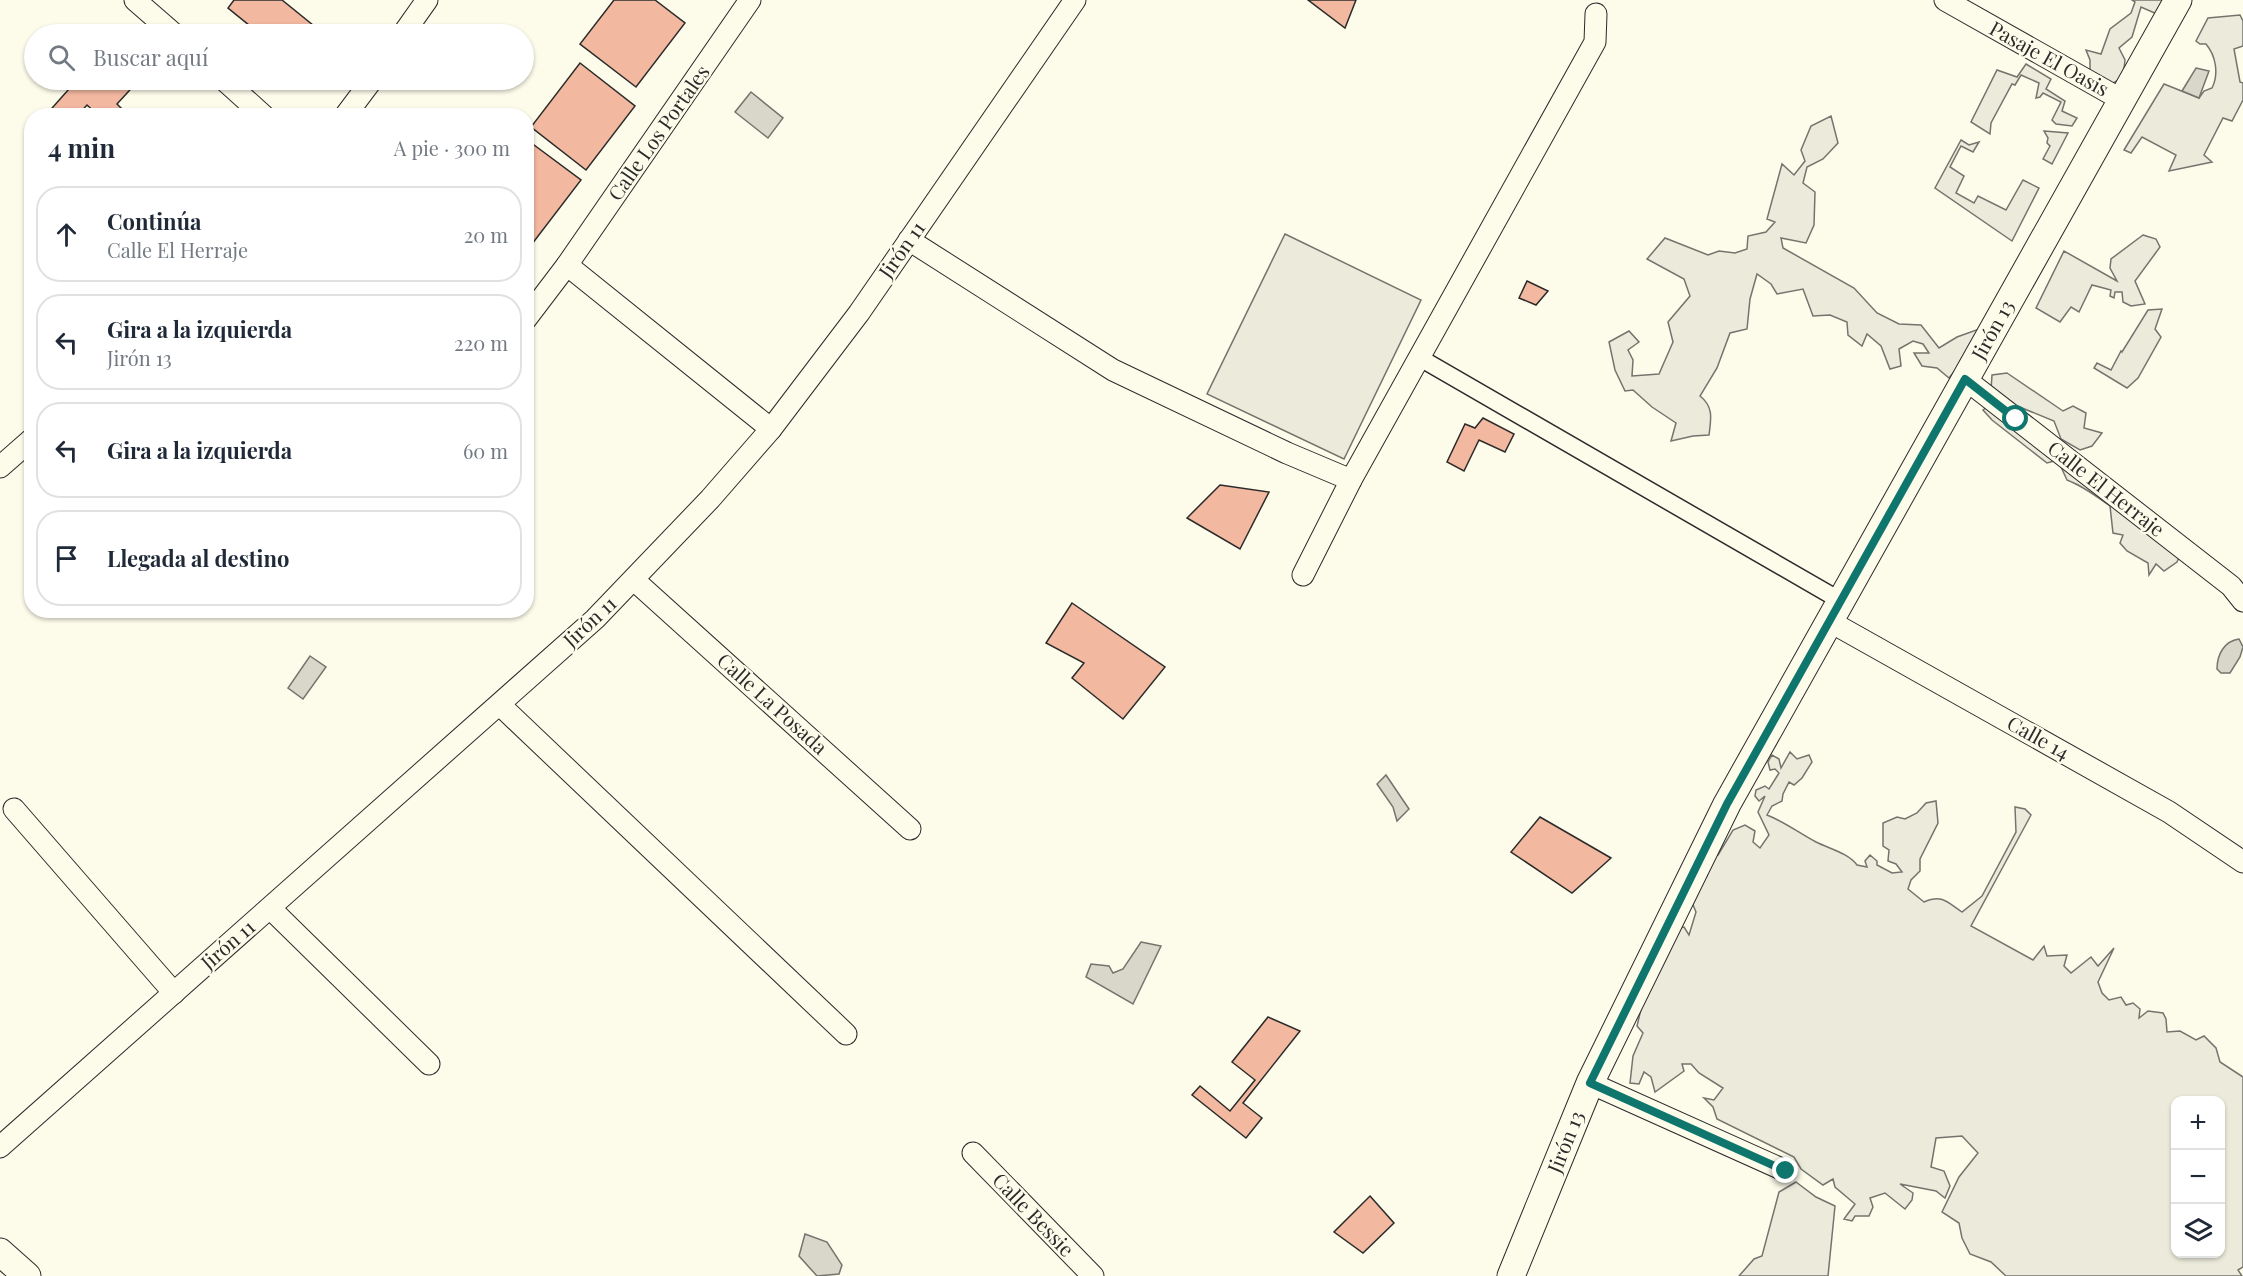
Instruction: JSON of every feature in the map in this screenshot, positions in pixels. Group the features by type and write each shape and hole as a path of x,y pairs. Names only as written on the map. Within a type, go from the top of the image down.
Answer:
{"street":[{"path":"135,0 163,24"},
{"path":"410,24 427,0"},
{"name":"Calle Los Portales","path":"534,308 567,265 750,0"},
{"name":"Jirón 11","path":"0,1147 595,619 710,499 771,429 859,313 1075,0"},
{"name":"Pasaje El Oasis","path":"1945,0 2122,99"},
{"name":"Jirón 13","path":"1511,1276 1590,1083 1727,804 2178,0"},
{"path":"1303,575 1351,480 1595,42 1596,14"},
{"path":"235,90 255,108"},
{"path":"351,108 364,90"},
{"path":"909,240 1113,370 1287,453 1351,480"},
{"path":"567,265 771,429"},
{"path":"1420,357 1835,611"},
{"name":"Calle El Herraje","path":"1965,379 2231,586 2243,601"},
{"path":"0,467 24,446"},
{"name":"Calle La Posada","path":"634,580 909,829"},
{"name":"Calle 14","path":"1835,611 2169,812 2243,862"},
{"path":"500,705 846,1034"},
{"path":"14,809 174,993"},
{"path":"270,908 429,1064"},
{"path":"1590,1083 1786,1171"},
{"name":"Calle Bessie","path":"973,1153 1093,1276"},
{"path":"0,1252 27,1276"}],"shaded area":[{"path":"2132,0 2168,0 2157,14 2141,7 2132,37 2119,48 2125,60 2123,77 2112,84 2090,73 2090,60 2086,50 2101,54 2110,29 2131,13 2135,2"},
{"path":"2240,15 2243,21 2243,46 2234,49 2240,82 2243,83 2243,100 2232,121 2223,118 2204,155 2212,162 2169,171 2176,155 2142,137 2131,153 2124,150 2164,84 2199,98 2204,91 2212,88 2216,71 2214,60 2206,44 2196,41 2208,18"},
{"path":"2026,64 2051,79 2046,89 2065,101 2062,111 2077,118 2072,126 2056,124 2052,120 2061,102 2043,93 2036,98 2039,83 2021,75 2015,85 2012,84 1991,123 1990,134 1971,122 1997,70 2017,77"},
{"path":"2196,68 2209,71 2199,98 2182,91"},
{"path":"751,92 783,118 768,138 735,112"},
{"path":"1831,116 1838,143 1823,159 1807,167 1803,183 1815,192 1814,225 1806,243 1781,238 1783,248 1854,288 1877,313 1899,324 1921,325 1939,348 1957,337 1979,329 1962,362 1949,378 1937,368 1922,366 1914,353 1929,353 1923,344 1913,341 1899,349 1901,366 1890,369 1881,346 1867,334 1862,346 1848,335 1847,322 1830,315 1813,316 1803,289 1777,294 1771,284 1757,274 1750,299 1747,329 1730,333 1717,368 1700,396 1710,409 1709,435 1671,441 1676,423 1652,407 1633,390 1625,391 1615,370 1609,342 1629,331 1639,342 1628,350 1633,360 1632,376 1659,374 1673,342 1668,322 1690,296 1684,279 1647,259 1665,238 1708,255 1719,251 1735,253 1747,249 1748,236 1766,232 1775,222 1767,219 1782,164 1794,175 1805,161 1801,150 1811,126"},
{"path":"2044,131 2068,133 2052,164 2043,159 2050,146"},
{"path":"1961,140 1969,145 1979,142 1973,152 1961,146 1950,167 1964,176 1956,193 1974,203 1978,196 2006,210 2023,180 2039,188 2012,241 1935,188"},
{"path":"1285,234 1421,300 1344,459 1207,394"},
{"path":"2143,235 2156,239 2160,247 2135,281 2145,304 2131,306 2123,302 2122,292 2115,292 2114,298 2110,296 2111,290 2092,285 2079,312 2071,307 2060,322 2036,308 2064,251 2117,281 2110,268 2111,259"},
{"path":"2162,309 2155,329 2161,337 2138,378 2127,388 2094,368 2097,363 2111,370 2148,310"},
{"path":"2007,373 2063,411 2073,406 2086,413 2084,428 2102,433 2092,446 2080,450 2061,439 2054,421 2010,403 1991,390 1992,375"},
{"path":"1991,404 2181,553 2177,562 2164,571 2156,564 2149,575 2148,563 2127,551 2120,543 2123,535 2113,533 2110,506 2084,488 2067,480 2061,467 2054,461 2047,463 1992,420 1983,410"},
{"path":"2239,639 2243,647 2240,657 2230,673 2221,673 2217,669 2220,654 2225,646"},
{"path":"310,656 326,667 303,699 288,688"},
{"path":"1790,752 1797,759 1809,755 1812,762 1802,778 1794,785 1789,782 1782,801 1772,806 1767,815 1816,842 1844,854 1857,865 1867,867 1865,861 1870,855 1877,861 1877,865 1892,873 1902,872 1896,864 1888,861 1889,850 1883,846 1883,823 1897,817 1905,819 1917,813 1926,803 1936,801 1938,823 1920,859 1920,871 1911,880 1908,889 1924,902 1940,899 1962,912 1982,896 2016,832 2015,807 2025,809 2031,815 1971,926 2033,960 2044,946 2047,956 2067,955 2064,966 2071,973 2091,957 2098,966 2114,948 2098,982 2102,993 2109,1000 2121,997 2126,1005 2133,1003 2140,1009 2139,1018 2148,1011 2163,1013 2167,1032 2180,1031 2196,1040 2204,1036 2216,1048 2220,1062 2243,1077 2243,1267 2238,1270 2242,1276 2006,1276 1991,1262 1970,1254 1962,1238 1959,1223 1942,1212 1959,1177 1978,1153 1962,1136 1936,1138 1931,1167 1944,1171 1950,1186 1945,1198 1936,1191 1900,1184 1913,1193 1912,1200 1905,1209 1885,1193 1870,1198 1873,1207 1869,1216 1855,1216 1852,1221 1844,1219 1855,1204 1835,1187 1833,1179 1823,1185 1801,1169 1794,1157 1717,1119 1713,1107 1704,1098 1714,1100 1723,1088 1699,1073 1691,1064 1682,1064 1684,1071 1655,1092 1651,1077 1644,1072 1639,1084 1630,1083 1633,1056 1643,1033 1637,1026 1646,988 1673,929 1684,927 1689,935 1696,912 1691,900 1695,882 1707,876 1708,857 1718,855 1733,830 1745,825 1755,831 1753,842 1760,848 1769,835 1758,812 1765,796 1759,801 1755,796 1756,790 1765,786 1769,789 1779,773 1775,769 1770,770 1768,762 1772,755 1779,759 1781,768"},
{"path":"1386,775 1409,809 1397,821 1393,807 1377,784"},
{"path":"1141,942 1161,946 1133,1004 1086,977 1091,964 1109,966 1113,973 1123,969"},
{"path":"1796,1182 1816,1197 1835,1206 1828,1276 1739,1276 1754,1259 1762,1256 1779,1192"},
{"path":"805,1234 827,1242 842,1265 839,1274 817,1276 799,1256"}],"building":[{"path":"234,0 282,0 312,24 248,24 228,8"},
{"path":"614,0 655,0 685,23 636,87 580,44"},
{"path":"1308,0 1356,0 1345,28"},
{"path":"580,63 635,106 586,170 534,129 534,123"},
{"path":"68,90 130,90 117,104 121,108 90,108 87,105 84,108 52,108"},
{"path":"534,145 581,180 534,241"},
{"path":"1527,281 1548,291 1536,305 1519,298"},
{"path":"1483,418 1514,434 1505,452 1479,440 1464,471 1447,462 1465,424 1475,428"},
{"path":"1220,485 1269,492 1240,549 1187,518"},
{"path":"1072,603 1165,667 1123,719 1072,678 1084,663 1046,643"},
{"path":"1540,817 1611,858 1572,893 1511,852"},
{"path":"1268,1017 1300,1031 1243,1103 1262,1118 1246,1138 1192,1095 1200,1086 1230,1111 1255,1080 1232,1062"},
{"path":"1370,1196 1394,1223 1363,1253 1334,1232"}],"route":[{"path":"1786,1171 1590,1083 1727,804 1965,379 2016,419"}]}
